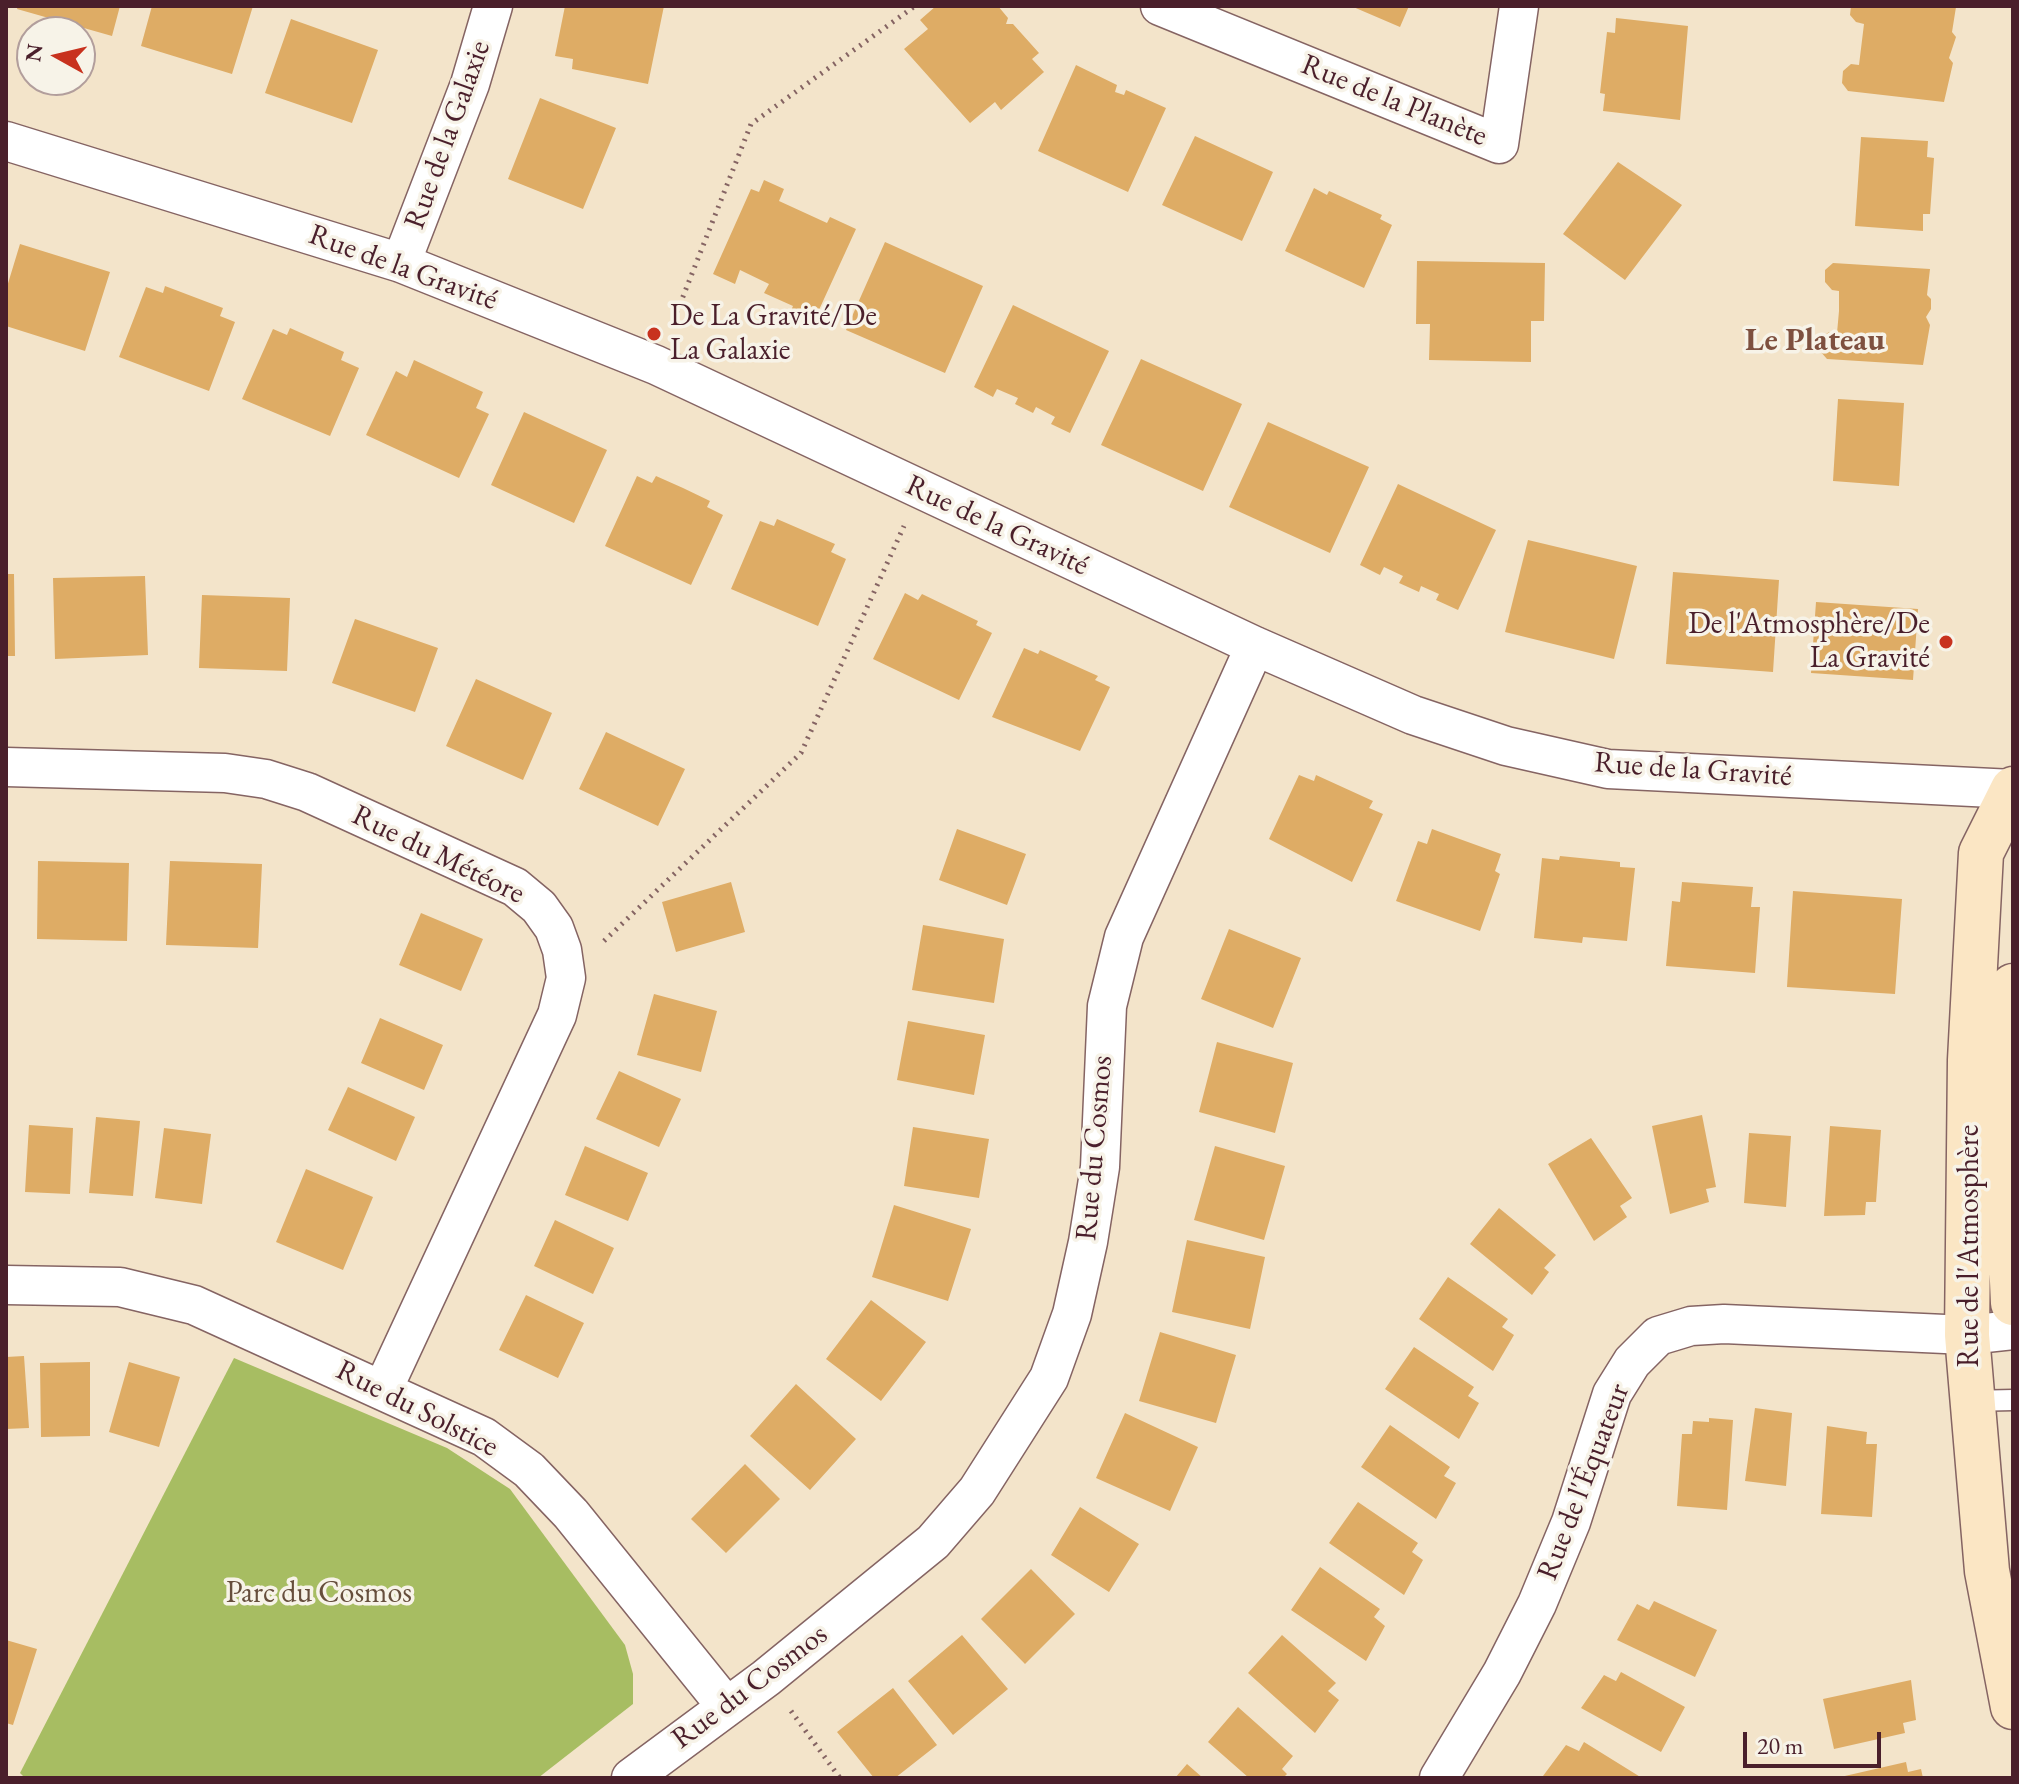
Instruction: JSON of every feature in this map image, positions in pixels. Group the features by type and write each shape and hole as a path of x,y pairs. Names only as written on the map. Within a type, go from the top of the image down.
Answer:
{"street":[{"name":"Rue de la Galaxie","path":"401,263 470,84 493,6"},
{"name":"Rue de la Planète","path":"1160,6 1499,144 1519,6"},
{"name":"Rue de la Gravité","path":"6,141 401,263 656,365 1255,646 1413,715 1506,746 1608,769 2013,789"},
{"name":"Rue du Cosmos","path":"631,1778 766,1678 933,1542 977,1491 1011,1444 1049,1378 1072,1314 1088,1242 1100,1167 1107,1006 1124,937 1255,646"},
{"name":"Rue du Météore","path":"6,767 225,773 266,779 307,792 515,887 539,907 554,928 562,950 566,978 557,1015 383,1389"},
{"name":"Rue de l'Atmosphère","path":"2013,789 1981,853 1970,1060 1967,1335 1970,1401 1987,1571 2013,1707"},
{"name":"Rue de l'Atmosphère","path":"2013,986 2007,1170 2013,1303"},
{"name":"Rue du Solstice","path":"6,1285 120,1287 194,1305 484,1437 529,1470 571,1514 726,1706"},
{"name":"Rue de l'Équateur","path":"1439,1778 1495,1686 1537,1604 1571,1522 1612,1394 1632,1362 1658,1336 1691,1326 1724,1324 1967,1335 2013,1330"}],"lane":[{"path":"1970,1401 2013,1400"}],"path":[{"path":"656,365 751,124 915,6"},
{"path":"566,978 801,753 920,491"},
{"path":"766,1678 840,1778"}],"green space":[{"name":"Parc du Cosmos","path":"234,1358 447,1448 510,1489 625,1645 633,1674 633,1704 538,1778 25,1778 20,1773"}],"building":[{"path":"18,6 120,6 112,36 96,31 96,16 42,16 17,9"},
{"path":"152,6 253,6 232,74 141,46"},
{"path":"565,6 664,6 648,84 572,69 573,59 555,56"},
{"path":"936,6 998,6 1008,18 1006,24 1013,24 1039,53 1032,59 1044,72 1001,110 995,102 970,123 904,49 928,29 920,20"},
{"path":"1351,6 1409,6 1400,27"},
{"path":"1851,6 1956,7 1952,32 1956,37 1949,58 1953,63 1944,102 1848,91 1842,83 1843,71 1851,64 1859,65 1864,24 1856,22 1850,15"},
{"path":"1616,18 1688,26 1680,120 1603,111 1605,94 1600,93 1607,32 1615,33"},
{"path":"291,19 378,50 352,123 265,93"},
{"path":"1076,65 1117,85 1115,92 1124,95 1126,90 1166,108 1128,192 1038,151"},
{"path":"540,98 616,128 583,209 508,179"},
{"path":"1195,136 1273,172 1242,241 1162,205"},
{"path":"1861,137 1928,141 1927,157 1934,158 1930,214 1923,214 1923,231 1855,226"},
{"path":"1618,162 1682,205 1625,280 1563,234"},
{"path":"764,180 784,189 779,201 827,223 830,217 856,229 813,323 790,313 793,306 764,293 769,284 740,270 735,284 713,274 751,189 759,192"},
{"path":"1314,188 1327,195 1329,191 1382,215 1380,219 1392,225 1364,288 1285,251"},
{"path":"885,242 983,286 945,373 846,330"},
{"path":"20,244 110,272 85,351 6,326 6,290"},
{"path":"1417,261 1545,263 1544,321 1531,321 1531,362 1429,360 1430,324 1416,324"},
{"path":"1833,263 1930,269 1927,295 1931,299 1931,309 1926,317 1930,325 1923,365 1827,359 1820,351 1821,338 1829,332 1837,333 1839,311 1839,291 1832,290 1825,282 1825,270"},
{"path":"165,286 223,308 220,316 235,322 209,391 119,357 146,287 163,293"},
{"path":"1013,305 1109,351 1070,433 1051,424 1055,417 1036,407 1033,413 1015,404 1018,398 997,389 993,397 974,387"},
{"path":"290,328 344,352 341,360 359,368 330,436 242,399 273,329 287,335"},
{"path":"1141,359 1242,404 1203,491 1101,445"},
{"path":"414,360 483,392 476,408 489,414 459,478 366,435 396,371 407,377"},
{"path":"1838,399 1904,403 1899,486 1833,481"},
{"path":"524,412 607,450 574,523 491,485"},
{"path":"1268,422 1369,467 1330,553 1229,507"},
{"path":"637,476 652,483 656,476 683,488 710,501 707,507 723,515 691,585 605,546"},
{"path":"1398,484 1496,530 1458,610 1436,600 1439,594 1421,586 1419,592 1399,583 1403,576 1384,567 1380,575 1360,565"},
{"path":"777,519 835,544 831,552 846,559 818,626 731,589 760,521 774,526"},
{"path":"1528,540 1637,566 1614,659 1505,632"},
{"path":"1673,572 1779,580 1773,672 1666,664"},
{"path":"6,574 14,574 15,656 6,656"},
{"path":"145,576 148,655 55,659 53,578"},
{"path":"905,593 918,600 922,594 978,621 976,625 992,633 959,700 873,659"},
{"path":"202,595 290,598 287,671 199,668"},
{"path":"1816,602 1918,609 1913,680 1811,673"},
{"path":"355,619 438,648 415,712 332,683"},
{"path":"1024,648 1038,654 1040,650 1098,676 1095,680 1110,687 1080,751 992,717"},
{"path":"476,679 552,713 523,780 446,746"},
{"path":"606,732 685,769 658,826 579,789"},
{"path":"1299,775 1314,781 1316,775 1373,801 1369,808 1383,814 1352,882 1269,839"},
{"path":"957,829 1026,854 1007,905 939,880"},
{"path":"1432,829 1501,854 1495,871 1500,874 1480,931 1396,901 1418,841 1427,844"},
{"path":"1560,856 1620,862 1620,867 1635,868 1627,941 1583,937 1582,943 1534,938 1542,858 1559,860"},
{"path":"38,861 129,863 127,941 37,939"},
{"path":"170,861 262,864 258,948 166,945"},
{"path":"731,882 745,932 676,952 662,902"},
{"path":"1682,882 1753,887 1751,907 1760,907 1755,973 1666,966 1672,901 1680,902"},
{"path":"1793,891 1902,899 1895,994 1787,987"},
{"path":"421,913 483,939 461,991 399,965"},
{"path":"923,925 1004,939 994,1003 912,990"},
{"path":"1229,929 1301,958 1273,1028 1201,999"},
{"path":"654,994 717,1011 701,1072 637,1055"},
{"path":"380,1018 443,1045 424,1090 361,1063"},
{"path":"908,1021 985,1035 974,1095 897,1080"},
{"path":"1217,1042 1293,1063 1275,1133 1199,1112"},
{"path":"619,1071 681,1099 659,1147 596,1119"},
{"path":"348,1087 415,1117 396,1161 328,1130"},
{"path":"1702,1115 1716,1187 1706,1189 1709,1202 1670,1214 1652,1126"},
{"path":"96,1117 140,1121 133,1196 89,1193"},
{"path":"29,1125 73,1128 70,1194 25,1192"},
{"path":"1830,1126 1881,1130 1876,1202 1866,1202 1865,1215 1824,1216"},
{"path":"913,1127 989,1139 979,1198 904,1186"},
{"path":"164,1128 211,1134 202,1204 155,1198"},
{"path":"1749,1133 1791,1136 1786,1207 1744,1203"},
{"path":"1591,1138 1632,1198 1620,1206 1627,1217 1594,1241 1548,1164"},
{"path":"585,1146 648,1173 628,1221 565,1195"},
{"path":"1215,1146 1285,1166 1264,1240 1194,1220"},
{"path":"306,1169 373,1197 343,1270 276,1242"},
{"path":"894,1205 971,1229 948,1301 872,1277"},
{"path":"1499,1208 1556,1255 1544,1268 1549,1272 1532,1295 1470,1244"},
{"path":"555,1220 614,1248 593,1294 534,1266"},
{"path":"1187,1240 1265,1257 1250,1329 1172,1312"},
{"path":"1448,1277 1508,1319 1502,1327 1514,1335 1493,1371 1419,1319"},
{"path":"526,1295 584,1323 558,1378 499,1350"},
{"path":"871,1300 926,1342 881,1401 826,1359"},
{"path":"1160,1332 1236,1355 1216,1423 1139,1401"},
{"path":"1414,1347 1474,1387 1468,1396 1479,1403 1459,1439 1385,1389"},
{"path":"24,1356 29,1428 6,1429 6,1357"},
{"path":"90,1362 90,1436 41,1437 40,1363"},
{"path":"129,1362 180,1377 159,1447 109,1432"},
{"path":"796,1384 856,1439 810,1490 750,1436"},
{"path":"1755,1408 1792,1413 1786,1486 1745,1481"},
{"path":"1125,1413 1198,1447 1170,1511 1096,1478"},
{"path":"1709,1418 1733,1420 1727,1510 1677,1506 1682,1434 1692,1434 1693,1421 1709,1422"},
{"path":"1390,1425 1450,1467 1444,1476 1456,1483 1436,1519 1361,1467"},
{"path":"1827,1426 1867,1432 1866,1444 1877,1444 1872,1517 1821,1514"},
{"path":"745,1464 780,1499 726,1553 691,1519"},
{"path":"1358,1502 1418,1543 1412,1552 1423,1560 1404,1595 1329,1543"},
{"path":"1080,1507 1139,1544 1109,1592 1051,1555"},
{"path":"1320,1567 1380,1609 1374,1617 1385,1626 1366,1661 1291,1610"},
{"path":"1031,1569 1075,1614 1025,1664 981,1619"},
{"path":"1654,1601 1717,1630 1695,1677 1617,1640 1637,1604 1649,1610"},
{"path":"962,1635 1008,1689 953,1735 908,1681"},
{"path":"1282,1635 1336,1683 1328,1691 1339,1700 1315,1733 1248,1673"},
{"path":"6,1640 37,1649 13,1725 6,1723"},
{"path":"1621,1672 1685,1707 1661,1752 1581,1708 1604,1675 1616,1681"},
{"path":"1911,1680 1916,1720 1903,1723 1905,1733 1834,1749 1823,1699"},
{"path":"893,1688 937,1745 895,1778 874,1778 837,1732"},
{"path":"1238,1707 1293,1756 1282,1769 1287,1774 1283,1778 1249,1778 1208,1742"},
{"path":"1584,1742 1642,1778 1543,1776 1566,1745 1579,1751"},
{"path":"1906,1762 1908,1772 1921,1769 1923,1778 1836,1778"},
{"path":"1187,1764 1203,1778 1175,1778"}],"place":[{"name":"De La Gravité/De La Galaxie","path":"654,334"},
{"name":"De l'Atmosphère/De La Gravité","path":"1946,642"}],"district":[{"name":"Le Plateau","path":"1815,341"}]}
